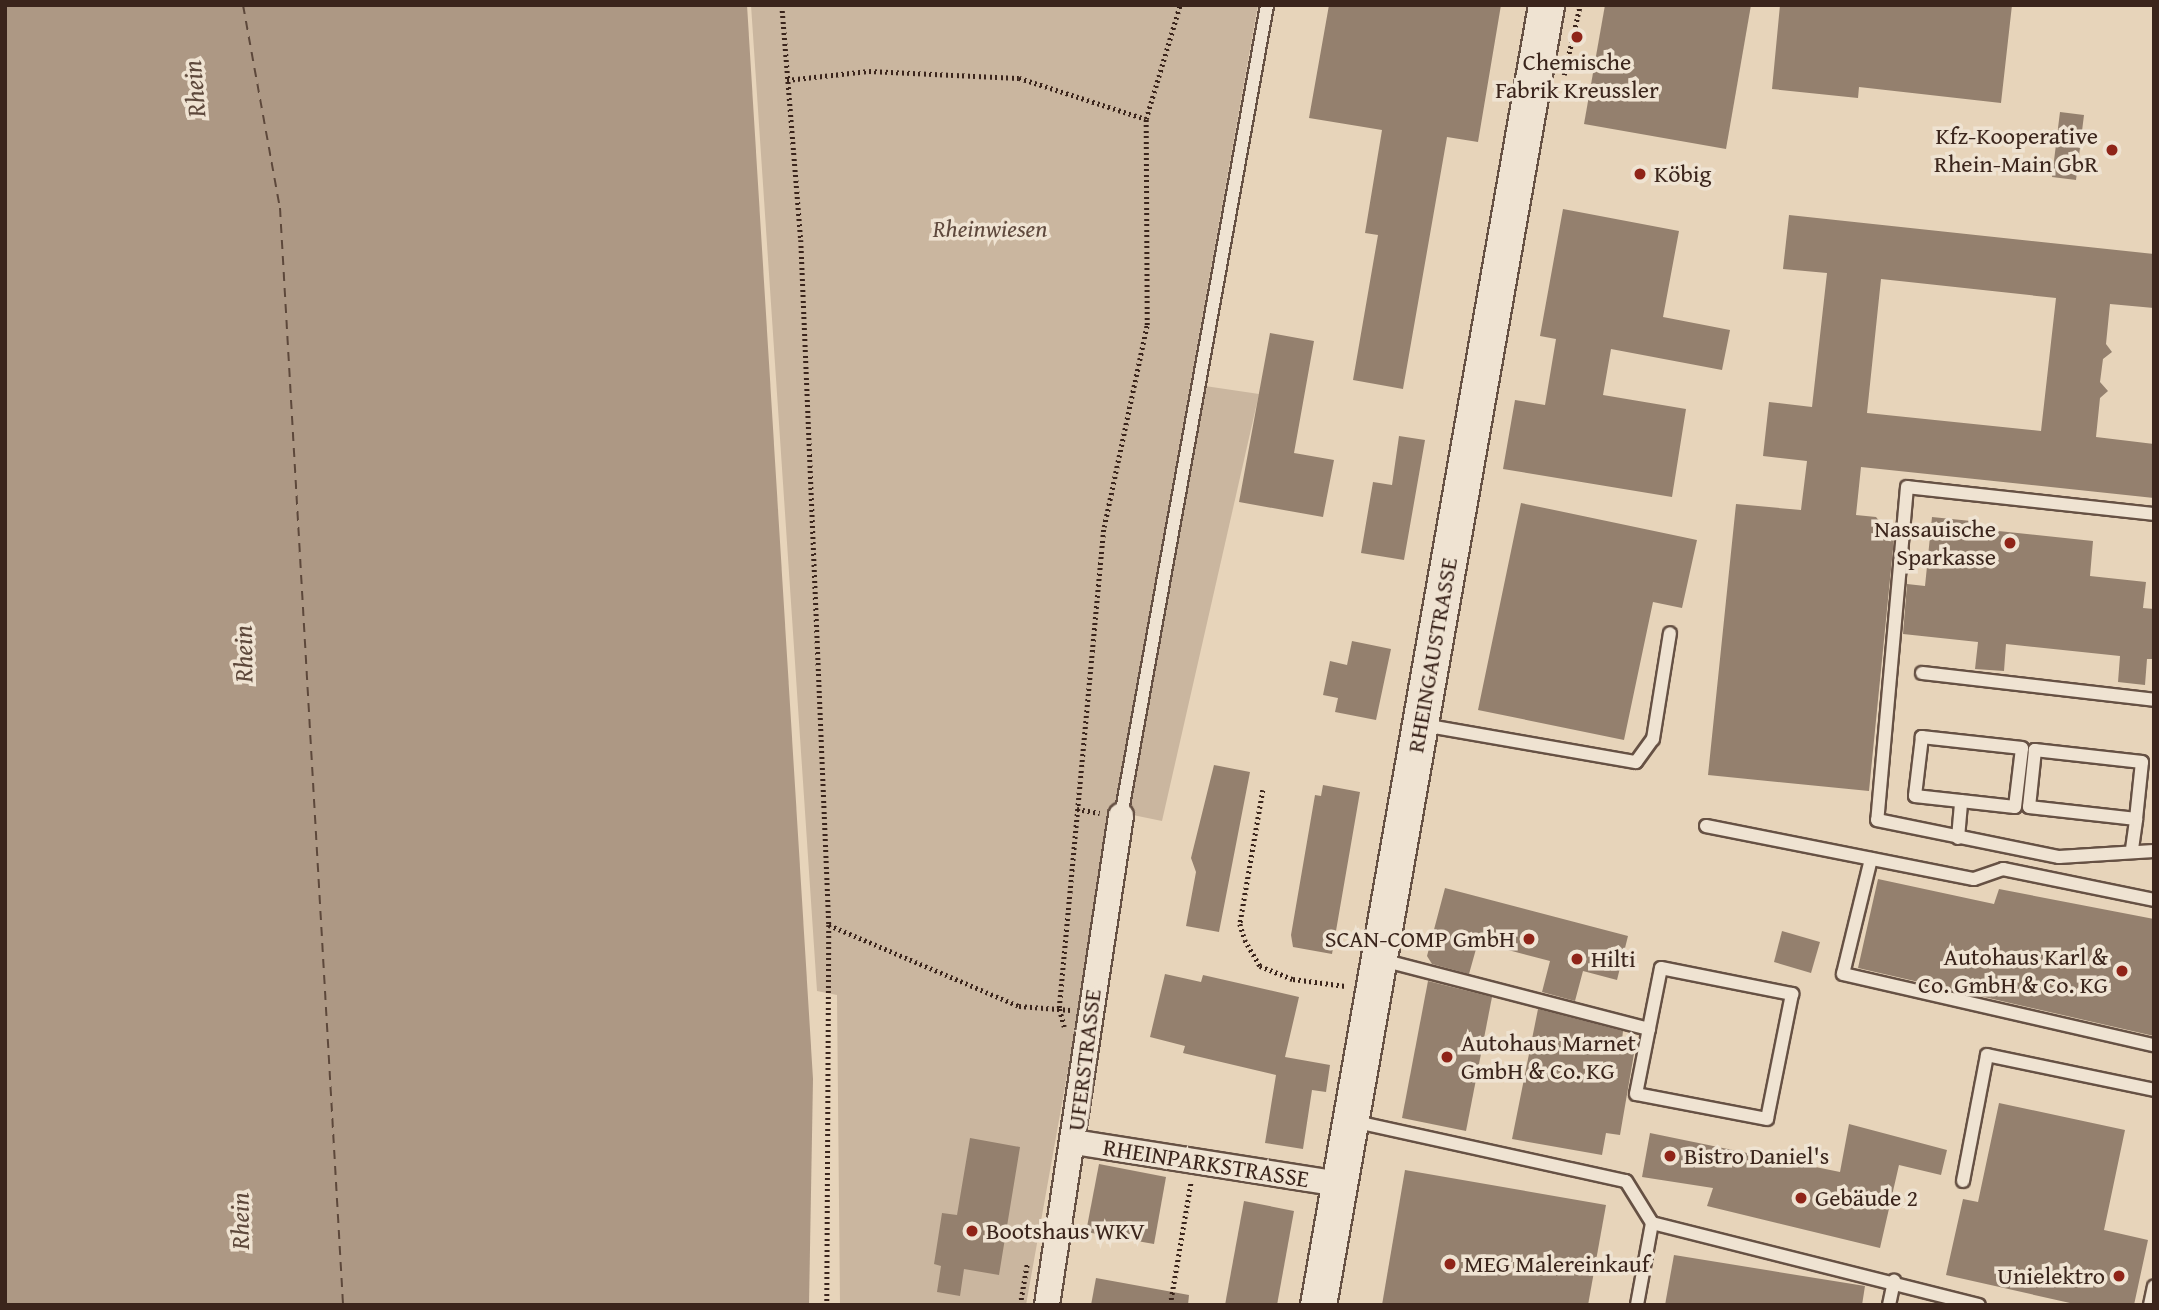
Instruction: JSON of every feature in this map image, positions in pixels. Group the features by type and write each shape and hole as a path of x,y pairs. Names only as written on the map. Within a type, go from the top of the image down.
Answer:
{"street":[{"name":"RHEINGAUSTRASSE","path":"1318,1305 1546,5"},
{"name":"UFERSTRASSE","path":"1047,1305 1074,1142 1121,816"},
{"name":"RHEINPARKSTRASSE","path":"1074,1142 1339,1184"}],"lane":[{"path":"1121,816 1267,5"},
{"path":"2154,514 1907,487 1877,820 2059,857 2132,849 2154,851"},
{"path":"1420,725 1636,762 1653,739 1670,634"},
{"path":"1923,673 2154,700"},
{"path":"1922,737 2022,748 2015,807 1961,801 1915,796 1922,737"},
{"path":"2132,849 2136,820 2142,762 2035,750 2029,807 2136,820"},
{"path":"1958,838 1961,801"},
{"path":"1706,827 1974,879 2003,869 2154,900"},
{"path":"1871,859 1843,974 2154,1045"},
{"path":"1378,960 1649,1029"},
{"path":"1661,968 1792,994 1767,1119 1636,1094 1649,1029 1661,968"},
{"path":"1963,1181 1987,1055 2154,1090"},
{"path":"1351,1121 1626,1181 1651,1223 1637,1305"},
{"path":"1651,1223 1894,1281 1979,1305"},
{"path":"1889,1305 1894,1281"},
{"path":"2150,1305 2154,1286"}],"path":[{"path":"782,5 801,240 829,926 827,1305"},
{"path":"1062,1041 1059,1007 1104,527 1147,325 1146,119 1180,5"},
{"path":"1568,70 1580,5"},
{"path":"787,80 869,71 1019,78 1146,119"},
{"path":"1263,790 1240,924 1245,940 1260,966 1293,979 1354,987"},
{"path":"829,926 1019,1006 1059,1007"},
{"path":"1171,1305 1195,1160"},
{"path":"1020,1305 1029,1252"}],"green space":[{"name":"Rheinwiesen","path":"751,5 1258,5 1026,1305 840,1305 837,995 817,991"},
{"path":"1205,386 1259,394 1162,821 1128,814"}],"water":[{"name":"Rhein","path":"5,5 747,5 813,1079 809,1305 5,1305"}],"building":[{"path":"1329,5 1501,5 1478,142 1447,137 1403,389 1353,380 1378,235 1365,233 1382,130 1309,118"},
{"path":"1605,5 1751,5 1726,149 1584,124"},
{"path":"1780,5 2012,5 2001,103 1859,87 1858,98 1772,89"},
{"path":"2060,112 2084,115 2076,180 2052,177"},
{"path":"1563,209 1679,231 1663,317 1730,330 1722,370 1611,349 1603,395 1686,409 1672,497 1503,469 1515,400 1545,405 1556,339 1540,336"},
{"path":"1789,215 2154,254 2154,308 2110,304 2106,344 2112,352 2103,359 2100,382 2108,391 2100,398 2096,437 2154,444 2154,498 1861,467 1856,515 1876,517 1894,539 1869,791 1708,775 1736,504 1801,510 1807,461 1763,456 1769,402 1812,407 1827,273 1783,269","holes":["1881,279 2056,298 2041,431 1867,413"]},
{"path":"1270,333 1314,341 1294,453 1334,460 1323,517 1239,502"},
{"path":"1399,436 1425,440 1404,560 1361,553 1373,482 1392,485"},
{"path":"1521,503 1697,540 1682,608 1653,602 1624,740 1478,710"},
{"path":"1932,517 1971,521 1970,528 2093,541 2090,576 2146,582 2143,608 2154,609 2154,659 2147,659 2145,685 2118,682 2120,656 2006,644 2004,671 1975,669 1978,642 1903,634 1907,584 1925,586"},
{"path":"1352,641 1391,649 1376,720 1335,712 1338,698 1323,695 1330,661 1347,665"},
{"path":"1214,765 1250,772 1219,932 1186,926 1196,872 1191,858"},
{"path":"1323,785 1360,792 1332,954 1293,947 1291,935 1315,795 1321,796"},
{"path":"1878,879 1994,904 1999,889 2154,919 2154,1036 1858,968"},
{"name":"SCAN-COMP GmbH","path":"1445,888 1628,936 1617,980 1583,971 1575,1001 1542,992 1550,961 1478,942 1469,974 1432,964 1427,956"},
{"path":"1782,931 1820,942 1811,973 1774,962"},
{"path":"1165,974 1201,982 1203,975 1299,997 1285,1057 1330,1065 1326,1092 1312,1090 1303,1149 1265,1143 1276,1075 1183,1053 1185,1046 1150,1037"},
{"name":"Autohaus Marnet GmbH & Co. KG","path":"1428,981 1492,997 1466,1131 1402,1118"},
{"path":"1538,1009 1623,1031 1622,1040 1636,1042 1620,1135 1606,1133 1602,1155 1512,1139"},
{"path":"1999,1103 2125,1130 2104,1230 2148,1240 2134,1305 2079,1305 1946,1275 1963,1199 1978,1202"},
{"name":"Gebäude 2","path":"1849,1124 1947,1150 1941,1175 1899,1165 1880,1248 1707,1206 1713,1188 1642,1177 1650,1133 1840,1172"},
{"path":"970,1138 1020,1147 999,1275 964,1269 960,1296 937,1292 941,1266 934,1264 942,1213 957,1215"},
{"path":"1099,1164 1166,1177 1154,1244 1086,1232"},
{"path":"1405,1170 1606,1205 1588,1305 1382,1305"},
{"path":"1244,1201 1294,1211 1277,1305 1225,1305"},
{"path":"1674,1255 1865,1286 1862,1305 1665,1305"},
{"path":"1096,1278 1189,1295 1188,1305 1091,1305"}],"ferry route":[{"path":"243,5 280,208 343,1305"}],"place":[{"name":"Chemische Fabrik Kreussler","path":"1577,37"},
{"name":"Kfz-Kooperative Rhein-Main GbR","path":"2112,150"},
{"name":"Köbig","path":"1640,174"},
{"name":"Nassauische Sparkasse","path":"2010,543"},
{"name":"SCAN-COMP GmbH","path":"1529,939"},
{"name":"Hilti","path":"1577,959"},
{"name":"Autohaus Karl & Co. GmbH & Co. KG","path":"2122,971"},
{"name":"Autohaus Marnet GmbH & Co. KG","path":"1447,1057"},
{"name":"Bistro Daniel's","path":"1670,1156"},
{"name":"Gebäude 2","path":"1801,1198"},
{"name":"Bootshaus WKV","path":"972,1231"},
{"name":"MEG Malereinkauf","path":"1450,1264"},
{"name":"Unielektro","path":"2119,1276"}]}
